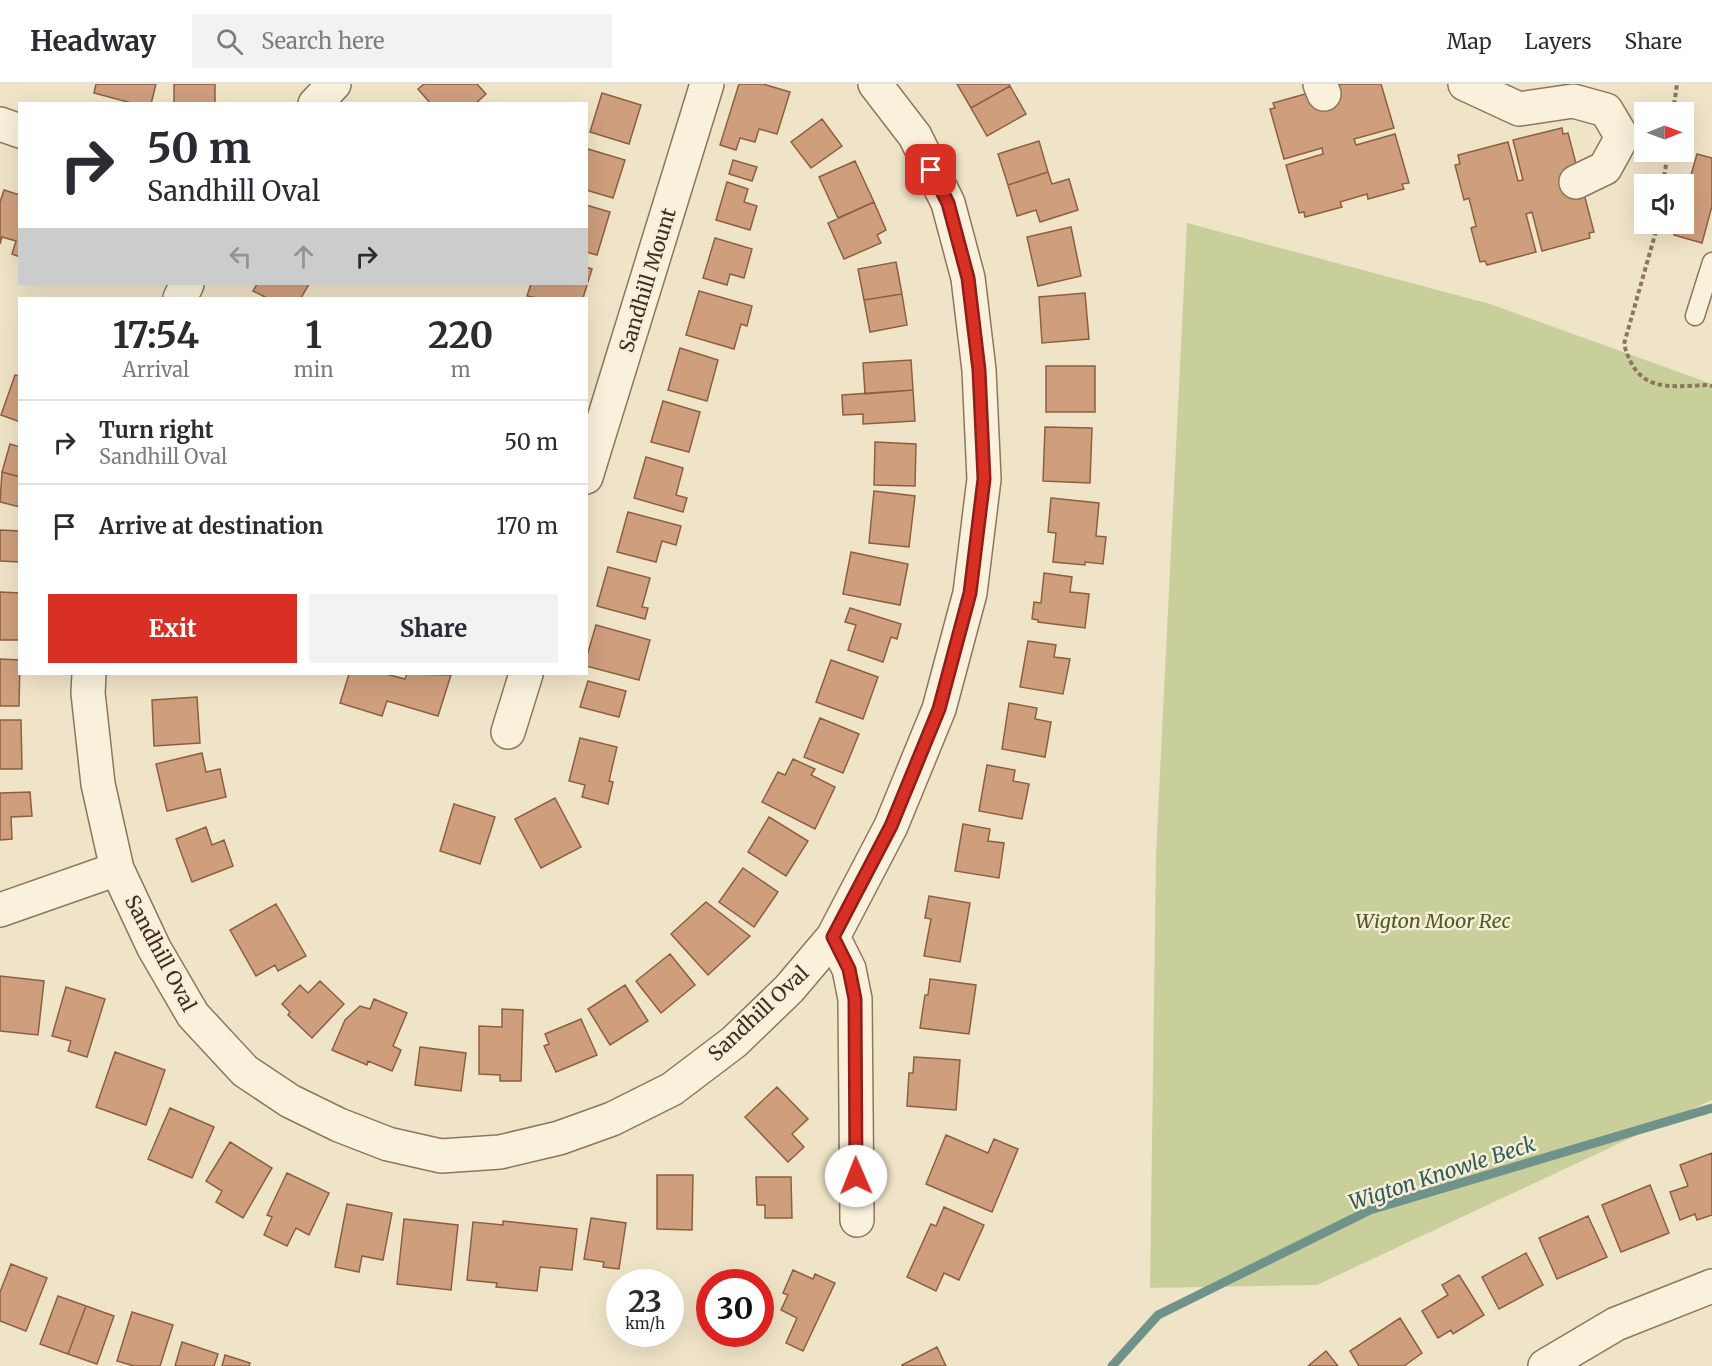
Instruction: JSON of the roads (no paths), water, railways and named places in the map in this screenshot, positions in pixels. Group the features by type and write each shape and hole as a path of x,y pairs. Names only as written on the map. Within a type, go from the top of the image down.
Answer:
{"street":[{"path":"317,102 334,84"},
{"name":"Sandhill Mount","path":"588,471 707,84"},
{"name":"Sandhill Oval","path":"89,675 88,693 98,784 117,869 154,948 193,1015 245,1071 290,1101 339,1125 388,1144 441,1156 500,1152 559,1138 612,1119 672,1089 734,1042 789,989 833,937 891,826 939,709 970,593 984,479 979,370 968,278 948,203 915,136 875,84"},
{"path":"1471,93 1519,109 1573,101 1606,110 1622,138 1605,168 1576,182"},
{"path":"0,124 18,130"},
{"path":"508,732 526,675"},
{"path":"0,910 117,869"},
{"path":"833,937 849,969 855,999 857,1220"},
{"path":"1545,1366 1616,1324 1712,1286"}],"lane":[{"path":"1695,316 1712,262"}],"waterway":[{"name":"Wigton Knowle Beck","path":"1112,1366 1158,1315 1370,1210 1712,1108"}],"park label":[{"name":"Wigton Moor Rec","path":"1433,920"}]}
